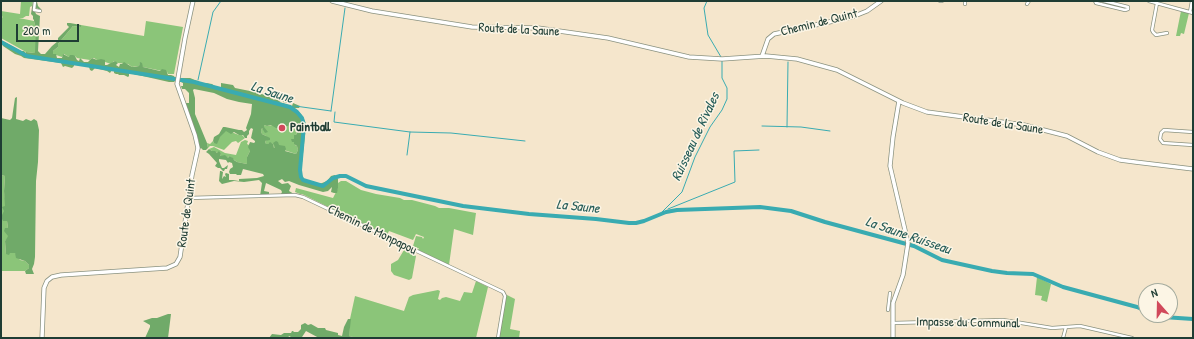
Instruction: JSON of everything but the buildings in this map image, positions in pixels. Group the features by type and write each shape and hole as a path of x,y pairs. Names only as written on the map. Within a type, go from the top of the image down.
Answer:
{"street":[{"path":"35,1 34,10 40,11"},
{"name":"Route de Quint","path":"42,338 44,288 47,281 52,277 163,268 176,264 179,260 198,144 178,89 177,82 184,38 193,1"},
{"name":"Route de la Saune","path":"332,1 372,10 472,27 542,28 615,39 689,57 712,59 764,56 788,58 818,64 840,71 916,109 932,113 1011,123 1055,132 1071,138 1104,155 1120,160 1193,169"},
{"name":"Chemin de Quint","path":"764,56 764,49 768,39 774,34 852,17 866,11 880,1"},
{"path":"1026,4 1029,1"},
{"path":"1094,1 1096,3 1110,3 1125,10 1128,9 1128,7 1104,1"},
{"path":"1149,1 1192,12 1192,1"},
{"path":"1157,3 1152,31 1156,35 1167,33"},
{"path":"888,310 903,275 908,241 891,175 890,163 899,101"},
{"path":"898,112 903,103"},
{"path":"1193,132 1164,130 1161,132 1160,139 1163,143 1193,145"},
{"name":"Chemin de Monpapou","path":"188,198 296,195 306,199 503,292 505,296 498,338"},
{"path":"890,293 893,338"},
{"name":"Impasse du Communal","path":"893,323 1004,320 1042,327 1075,326 1090,328 1132,338"},
{"path":"1063,338 1066,327"}],"green space":[{"path":"21,1 33,1 32,6 30,7 29,16 19,18 34,21 36,29 36,52 34,53 26,52 1,38 1,18 3,17 1,16 1,11 20,14"},
{"path":"33,1 37,2 41,9 40,11 35,7 34,9 36,14 40,16 38,51 41,54 45,54 58,41 58,38 69,27 67,23 81,25 81,27 73,26 58,44 58,47 53,51 53,54 56,54 57,58 62,58 63,54 69,57 70,55 73,55 77,60 79,61 80,58 84,62 88,62 92,58 97,60 101,59 105,60 105,65 115,61 118,63 116,65 119,67 120,64 124,62 134,67 139,66 140,62 142,63 143,67 160,71 162,69 166,70 168,75 174,76 176,80 174,82 169,82 129,73 128,77 116,74 112,70 110,73 95,68 92,71 89,67 74,64 72,68 65,66 63,67 61,63 24,58 15,54 3,46 1,42 3,41 26,53 35,52 36,29 33,16 31,14"},
{"path":"1181,11 1189,13 1184,34 1181,33 1180,36 1176,36"},
{"path":"146,21 183,27 174,74 168,74 167,72 143,67 140,63 139,66 132,67 128,64 114,61 111,64 105,62 105,60 97,60 94,58 90,60 77,58 75,56 69,57 64,54 62,57 53,54 53,51 58,47 58,44 73,26 81,27 81,25 144,36"},
{"path":"180,78 190,78 221,88 221,83 233,85 235,88 261,92 261,94 279,97 283,96 288,98 287,103 283,102 282,100 279,102 292,106 293,103 300,106 299,108 294,108 301,114 306,126 301,172 303,178 319,184 327,181 331,176 335,175 338,179 337,193 331,192 332,187 328,191 323,192 289,181 285,182 282,179 278,181 282,184 288,183 291,186 289,191 294,194 281,194 281,190 266,183 264,191 269,192 269,196 260,196 262,183 259,180 244,182 234,181 222,184 219,181 220,171 223,172 222,179 224,176 226,177 226,173 229,174 229,180 239,181 239,179 264,176 263,174 243,169 241,175 230,174 230,169 233,167 232,163 219,159 222,168 228,165 227,169 223,171 215,166 217,163 206,152 209,149 217,153 219,151 221,154 220,156 225,155 228,158 229,156 237,162 247,164 247,157 250,151 248,147 250,142 255,142 251,138 253,129 251,128 249,131 247,138 234,132 231,134 226,131 220,137 217,144 213,141 214,137 219,134 223,127 242,130 244,132 247,130 246,128 251,114 252,104 227,99 214,93 194,89 195,114 208,148 206,150 201,148 199,149 199,142 185,103 189,103 189,93 185,89 182,89 181,86 183,86 183,83 179,81","holes":["279,124 281,126 289,125 291,127 295,125 297,128 294,139 291,139 297,146 298,150 296,154 285,151 285,146 279,145 276,141 273,143 274,148 273,144 270,142 266,144 265,141 270,140 270,138 262,134 262,128 265,133 268,132 264,125 271,125 276,128 279,128"]},
{"path":"17,97 16,119 23,121 26,119 31,121 34,119 37,121 39,130 36,181 35,257 32,269 34,274 26,274 25,271 29,268 29,265 25,261 16,258 15,253 10,253 9,255 6,254 5,241 8,236 4,231 5,228 8,228 7,221 3,221 1,217 4,211 2,207 5,206 5,176 1,175 1,118 10,120 12,118 15,98"},
{"path":"264,125 294,125 297,128 294,139 298,150 296,154 275,147 274,148 273,144 270,143 266,144 266,136 262,134 262,128 263,129"},
{"path":"226,130 242,135 245,138 238,143 236,141 232,142 224,150 213,146 208,148 207,143 210,144 213,141 214,143"},
{"path":"245,140 248,141 247,144 249,145 250,151 247,157 247,164 237,162 229,156 228,158 220,156 221,154 209,149 214,147 225,153 236,155 241,142"},
{"path":"1,175 5,176 4,191 6,206 4,211 8,228 8,238 5,241 6,254 12,252 15,253 20,260 25,261 29,265 29,268 25,271 1,271"},
{"path":"341,181 346,181 361,190 376,194 404,200 412,200 439,208 449,208 476,213 473,235 454,229 449,265 418,250 419,248 414,248 413,246 416,236 422,237 423,239 424,237 416,234 413,240 389,231 387,235 385,235 302,194 295,192 296,188 333,198 338,188 338,183"},
{"path":"404,250 416,256 412,278 409,280 394,275 391,271 391,264 398,260"},
{"path":"1037,277 1051,284 1047,302 1041,300 1042,296 1035,295"},
{"path":"476,281 488,287 476,338 357,338 349,336 350,319 355,296 404,311 409,297 438,290 440,291 438,299 440,300 446,297 460,301 464,292 472,293"},
{"path":"507,295 515,299 510,329 520,331 519,338 499,338"},
{"path":"171,314 168,338 145,338 150,325 143,321"},
{"path":"348,319 351,319 349,336 357,338 319,338 306,331 302,337 289,336 288,338 269,338 272,334 281,335 284,333 291,333 292,331 298,332 301,329 301,325 305,323 308,325 311,324 318,328 325,328 326,330 338,333 338,335 342,336"}],"waterway":[{"path":"198,80 213,12 221,1"},
{"name":"Ruisseau de Rivales","path":"707,1 704,8 708,35 721,57"},
{"path":"331,111 345,8"},
{"name":"La Saune","path":"1,42 27,56 194,82 290,107 302,118 304,125 300,170 301,177 303,180 323,186 333,178 346,176 366,186 463,206 529,214 629,223 644,221 666,212 677,210 760,207 791,211 825,222 914,246 942,260 992,271 1033,274 1063,287 1138,307"},
{"name":"Ruisseau de Rivales","path":"660,214 682,192 695,157 710,127 722,110 727,99 727,88 722,78 722,61"},
{"path":"787,127 788,62"},
{"path":"295,106 331,111"},
{"path":"335,112 334,122 410,132 451,133 525,141"},
{"path":"762,126 801,127 830,131"},
{"path":"407,155 410,132"},
{"path":"668,209 735,182 734,151 759,150"},
{"name":"La Saune Ruisseau","path":"1178,318 1193,319"}],"place":[{"name":"Paintball","path":"282,128"}]}
